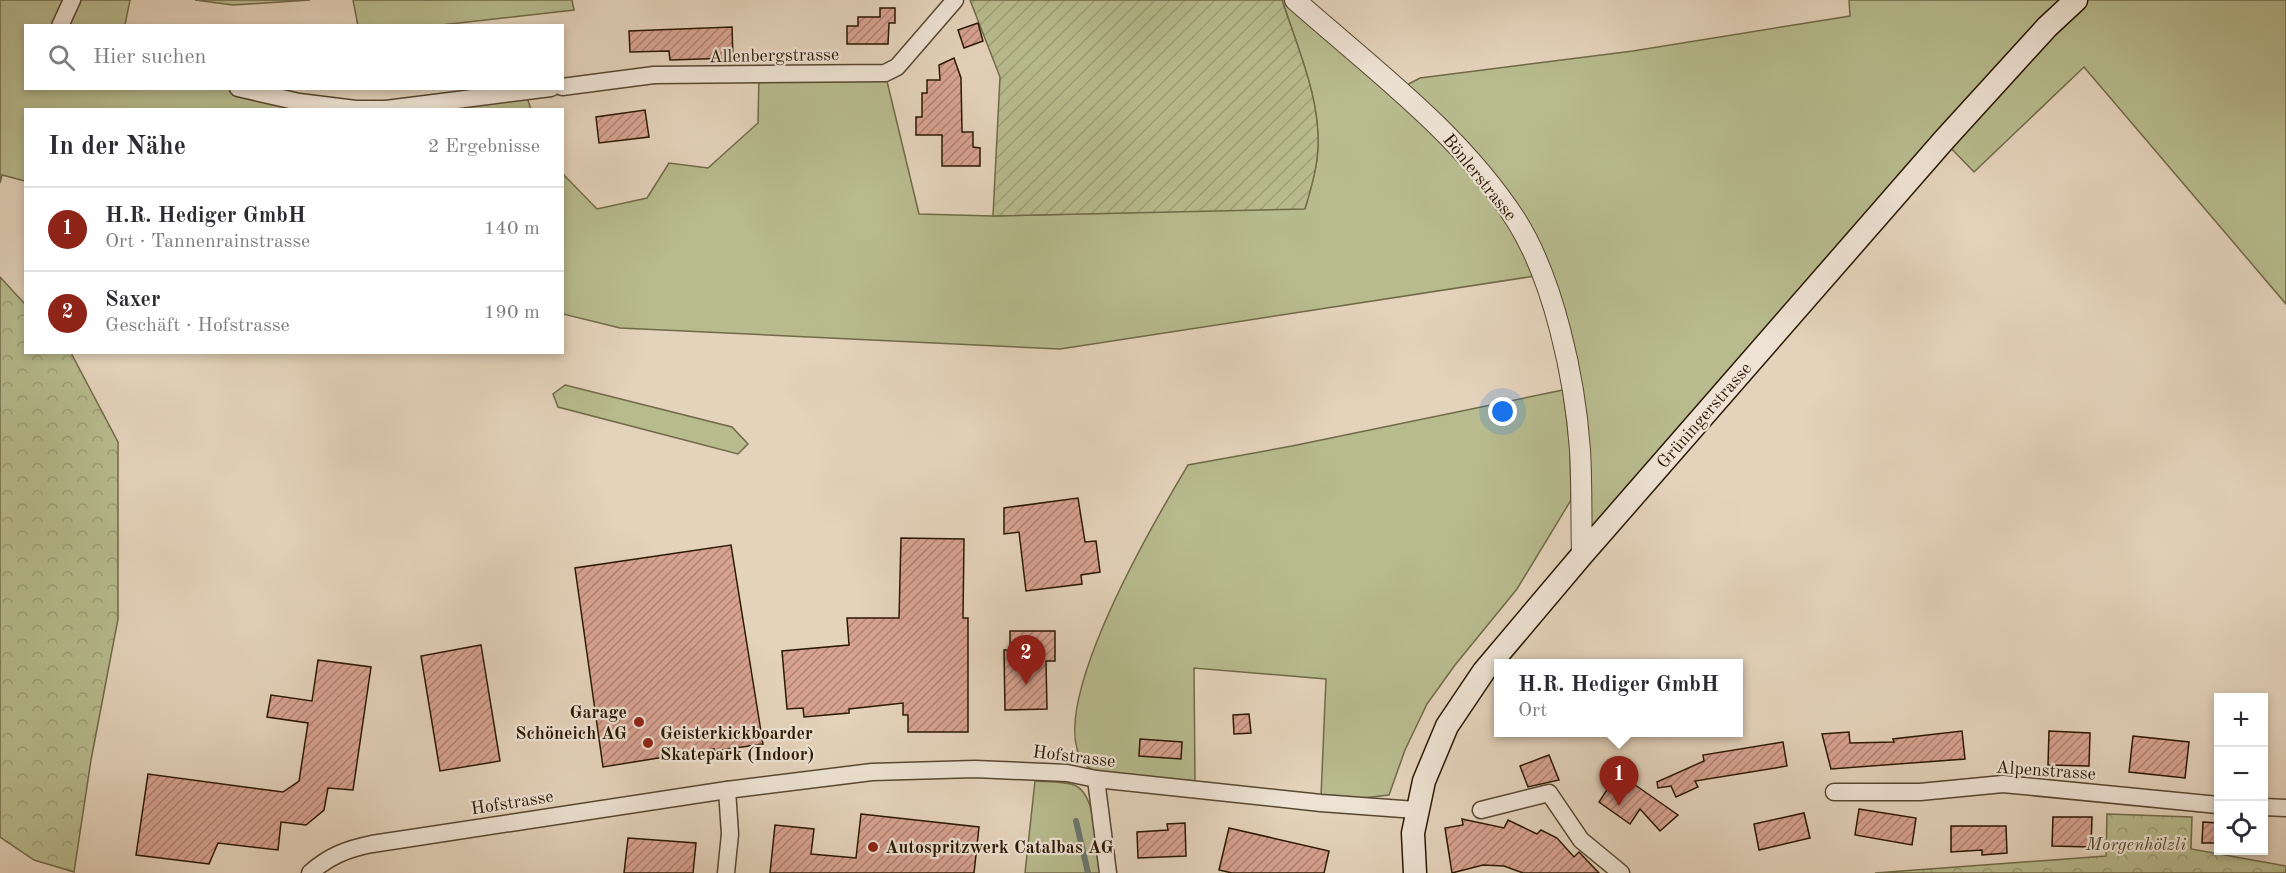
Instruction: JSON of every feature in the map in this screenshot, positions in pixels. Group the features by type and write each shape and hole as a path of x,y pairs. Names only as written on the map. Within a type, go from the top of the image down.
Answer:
{"main road":[{"name":"Grüningerstrasse","path":"1496,659 1582,555 1944,140 2047,27 2076,0"},
{"name":"Grüningerstrasse","path":"1415,873 1413,833 1416,810 1434,752 1461,702 1494,662"}],"street":[{"path":"61,24 72,0"},
{"name":"Allenbergstrasse","path":"564,87 654,75 885,73 897,67 955,0"},
{"name":"Bönlerstrasse","path":"1294,0 1442,130 1501,198 1532,250 1547,285 1575,407 1580,452 1582,555"},
{"path":"247,90 299,102 348,108"},
{"path":"394,108 535,90"},
{"name":"Hofstrasse","path":"310,873 323,862 346,849 727,790 872,772 1035,770 1096,779 1416,810"},
{"path":"1096,779 1108,873"},
{"name":"Alpenstrasse","path":"1834,792 1920,792 2003,784 2214,805"},
{"path":"726,873 730,834 727,790"},
{"path":"1481,810 1549,793 1581,840 1622,873"},
{"path":"2268,807 2286,808"}],"green space":[{"path":"0,0 130,0 125,24 24,24 24,90 244,90 350,108 24,108 24,181 2,175 0,183"},
{"path":"195,0 310,0 233,5"},
{"path":"353,0 572,0 574,10 450,24 358,24"},
{"path":"970,0 1282,0 1308,78 1317,119 1317,159 1305,209 993,216 1000,77"},
{"path":"1282,0 1295,0 1397,90 1420,78 1633,51 1850,16 1849,0 2286,0 2286,304 2084,67 1974,172 1944,141 1582,555 1575,407 1535,276 1060,349 620,328 564,314 564,175 597,209 647,198 669,163 708,168 758,123 759,74 885,73 919,214 993,216 1305,208 1314,177 1318,138 1313,98"},
{"path":"525,92 531,108 366,108"},
{"path":"0,277 24,303 24,354 72,354 118,442 118,619 91,760 74,872 34,860 0,837"},
{"path":"565,385 732,427 748,444 738,454 558,407 553,394"},
{"path":"1563,390 1570,447 1571,500 1517,589 1455,665 1427,704 1405,750 1389,795 1363,798 1321,796 1326,679 1194,668 1195,781 1096,772 1078,751 1076,716 1086,672 1104,623 1152,527 1188,465"},
{"path":"1035,781 1060,782 1074,785 1082,790 1094,824 1100,873 1025,873"},
{"name":"Morgenhölzli","path":"2107,814 2192,817 2191,849 2214,853 2214,855 2286,866 2286,873 1875,873 2106,856"}],"building":[{"path":"880,8 895,8 895,23 889,23 888,44 847,44 847,26 858,26 858,17 880,17"},
{"path":"978,23 983,41 964,48 958,30"},
{"path":"732,27 733,58 670,60 669,51 630,52 629,31"},
{"path":"954,58 961,78 962,132 973,132 973,147 980,148 980,166 942,166 942,135 916,135 916,117 922,117 922,93 927,93 927,80 940,80 939,65"},
{"path":"645,110 649,137 599,143 596,117"},
{"path":"1078,498 1085,542 1096,541 1100,572 1081,575 1082,584 1026,591 1019,532 1004,534 1004,508"},
{"path":"901,538 964,539 963,618 968,618 968,732 908,732 908,715 903,715 903,703 849,709 849,713 804,717 803,708 787,709 782,651 849,645 847,618 899,618"},
{"path":"731,545 763,744 714,751 714,749 603,767 575,568"},
{"path":"1010,631 1055,631 1055,661 1046,661 1047,709 1005,710 1004,650 1010,650"},
{"path":"481,645 500,761 440,771 421,656"},
{"path":"318,660 371,667 353,790 328,788 324,810 306,825 281,822 278,850 218,843 209,864 136,855 148,774 283,792 299,781 308,723 267,717 271,695 312,701"},
{"path":"1249,714 1251,733 1234,734 1233,715"},
{"path":"1962,731 1965,759 1831,769 1822,734 1849,732 1850,743 1894,742 1893,739"},
{"path":"2049,731 2090,733 2089,766 2048,765"},
{"path":"2133,736 2189,742 2185,778 2129,772"},
{"path":"1140,739 1182,742 1181,759 1139,756"},
{"path":"1783,742 1787,766 1695,781 1698,787 1676,797 1671,786 1658,788 1657,782 1704,761 1703,755"},
{"path":"1549,755 1559,780 1528,787 1520,766"},
{"path":"1618,773 1678,815 1660,831 1640,809 1630,824 1599,802"},
{"path":"1859,809 1916,818 1912,845 1855,835"},
{"path":"1804,813 1810,838 1759,850 1754,824"},
{"path":"861,814 979,827 974,873 770,873 775,825 814,829 811,854 856,858"},
{"path":"2053,817 2092,817 2091,847 2052,846"},
{"path":"1462,819 1504,828 1508,820 1537,834 1541,830 1557,838 1574,857 1579,852 1599,873 1523,873 1504,866 1483,865 1452,873 1445,828 1463,825"},
{"path":"2203,822 2214,823 2214,843 2202,843"},
{"path":"1185,823 1186,856 1138,858 1137,832 1168,830 1167,824"},
{"path":"1951,826 2006,826 2007,853 1982,855 1982,850 1951,852"},
{"path":"1229,828 1329,851 1324,873 1232,873 1219,870"},
{"path":"628,838 696,843 693,873 624,873"}],"waterway":[{"path":"1076,821 1088,873"}],"place":[{"name":"Saxer","path":"1026,685"},
{"name":"Garage Schöneich AG","path":"639,722"},
{"name":"Geisterkickboarder Skatepark (Indoor)","path":"648,743"},
{"name":"H.R. Hediger GmbH","path":"1619,806"},
{"name":"Autospritzwerk Catalbas AG","path":"873,847"}]}
